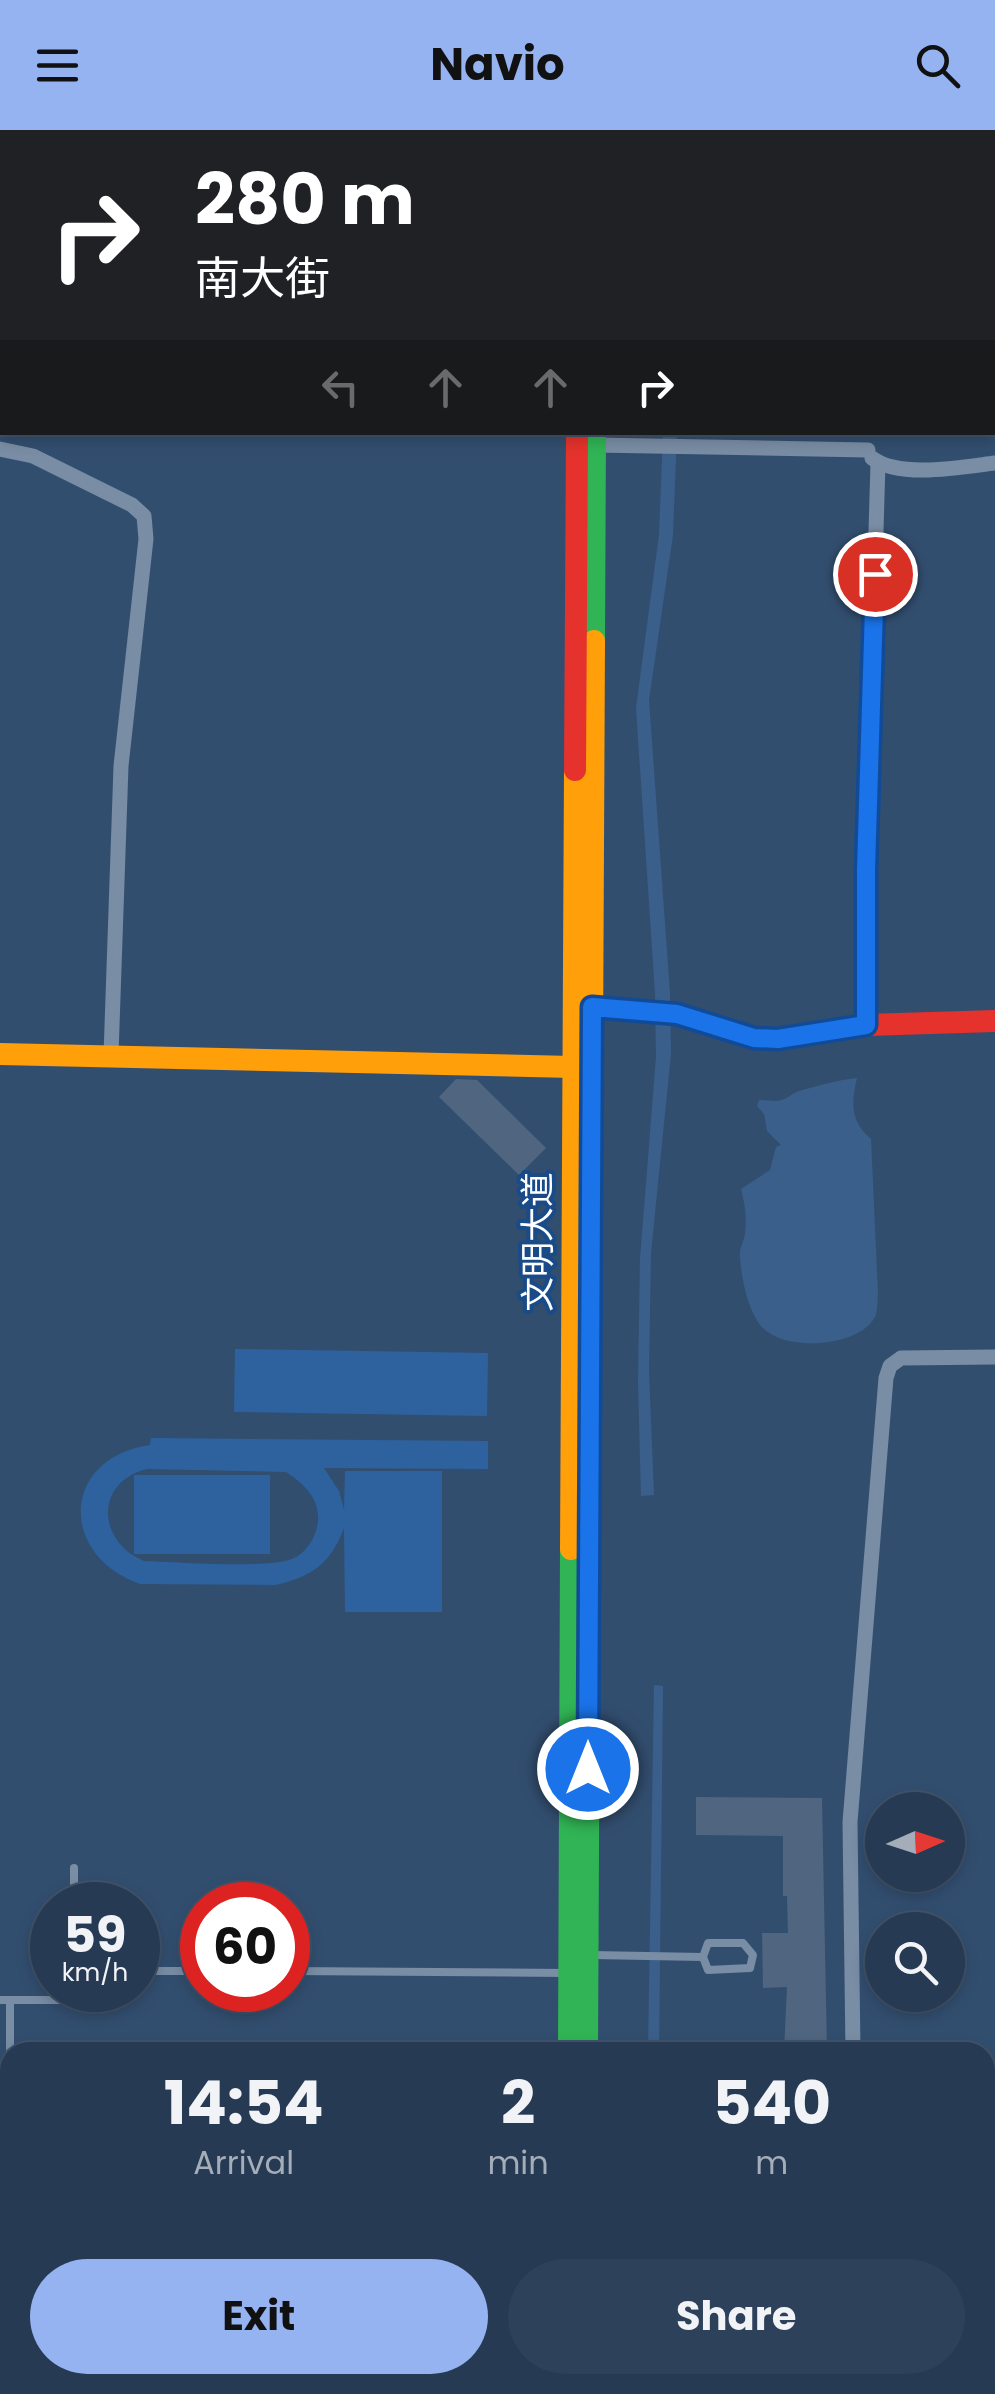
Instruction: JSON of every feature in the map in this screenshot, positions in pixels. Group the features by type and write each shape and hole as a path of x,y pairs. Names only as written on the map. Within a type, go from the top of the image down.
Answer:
{"main road":[{"name":"文明大道","path":"587,2042 592,1007 589,437"},
{"name":"文明大道","path":"569,2042 573,1067 589,437"},
{"path":"592,1007 677,1014 754,1038 778,1039 866,1025 995,1021"},
{"path":"0,1054 573,1067"}],"street":[{"path":"866,1025 873,456 870,435"},
{"path":"589,437 660,446 873,456 928,470 995,462"},
{"path":"0,449 33,456 132,505 144,516 146,539 121,766 111,1055"},
{"path":"853,2042 850,1822 886,1378 890,1366 900,1358 995,1358"}],"lane":[{"path":"74,1868 74,1882"},
{"path":"708,1943 743,1943 753,1955 750,1968 742,1970 708,1970 703,1957 708,1943"},
{"path":"588,1955 703,1957"},
{"path":"310,1971 569,1973"},
{"path":"5,2000 6,2042"}],"shaded area":[{"path":"663,435 677,435 673,535 649,700 671,1054 651,1253 649,1372 654,1495 641,1496 640,1259 656,1057 636,708 659,535"},
{"path":"857,1078 854,1111 871,1139 876,1315 866,1328 836,1341 782,1339 768,1332 754,1315 741,1264 746,1222 741,1189 770,1170 776,1147 781,1145 767,1131 764,1114 757,1106 759,1100 779,1101 799,1091"},
{"path":"235,1349 488,1353 487,1416 234,1412"},
{"path":"151,1438 488,1441 488,1469 324,1468 339,1491 344,1510 345,1471 442,1471 442,1612 345,1612 344,1528 333,1551 318,1567 300,1578 275,1585 140,1584 113,1570 94,1552 84,1531 81,1508 86,1487 99,1468 121,1454 150,1445","holes":["147,1469 286,1472 310,1493 318,1513 313,1539 292,1559 243,1564 144,1561 128,1552 110,1527 110,1499 118,1486"]},
{"path":"134,1475 270,1475 270,1554 134,1554"},
{"path":"654,1685 663,1686 659,2042 648,2042"}],"building":[{"path":"456,1079 477,1080 546,1148 519,1175 439,1097"},
{"path":"696,1797 822,1798 827,2042 784,2042 787,1987 763,1988 762,1933 788,1933 787,1896 783,1896 783,1836 696,1835"}],"traffic: fast":[{"path":"594,641 595,435"},
{"path":"587,2042 591,1254"},
{"path":"569,2042 571,1549"}],"traffic: slow":[{"path":"591,1254 594,641"},
{"path":"571,1549 575,770"},
{"path":"0,1054 573,1067"}],"traffic: jam":[{"path":"575,770 577,435"},
{"path":"592,1007 677,1014 754,1038 778,1039 866,1025 995,1021"}],"route":[{"path":"588,1769 592,1007 677,1014 754,1038 778,1039 866,1025 866,870 875,574"}]}
